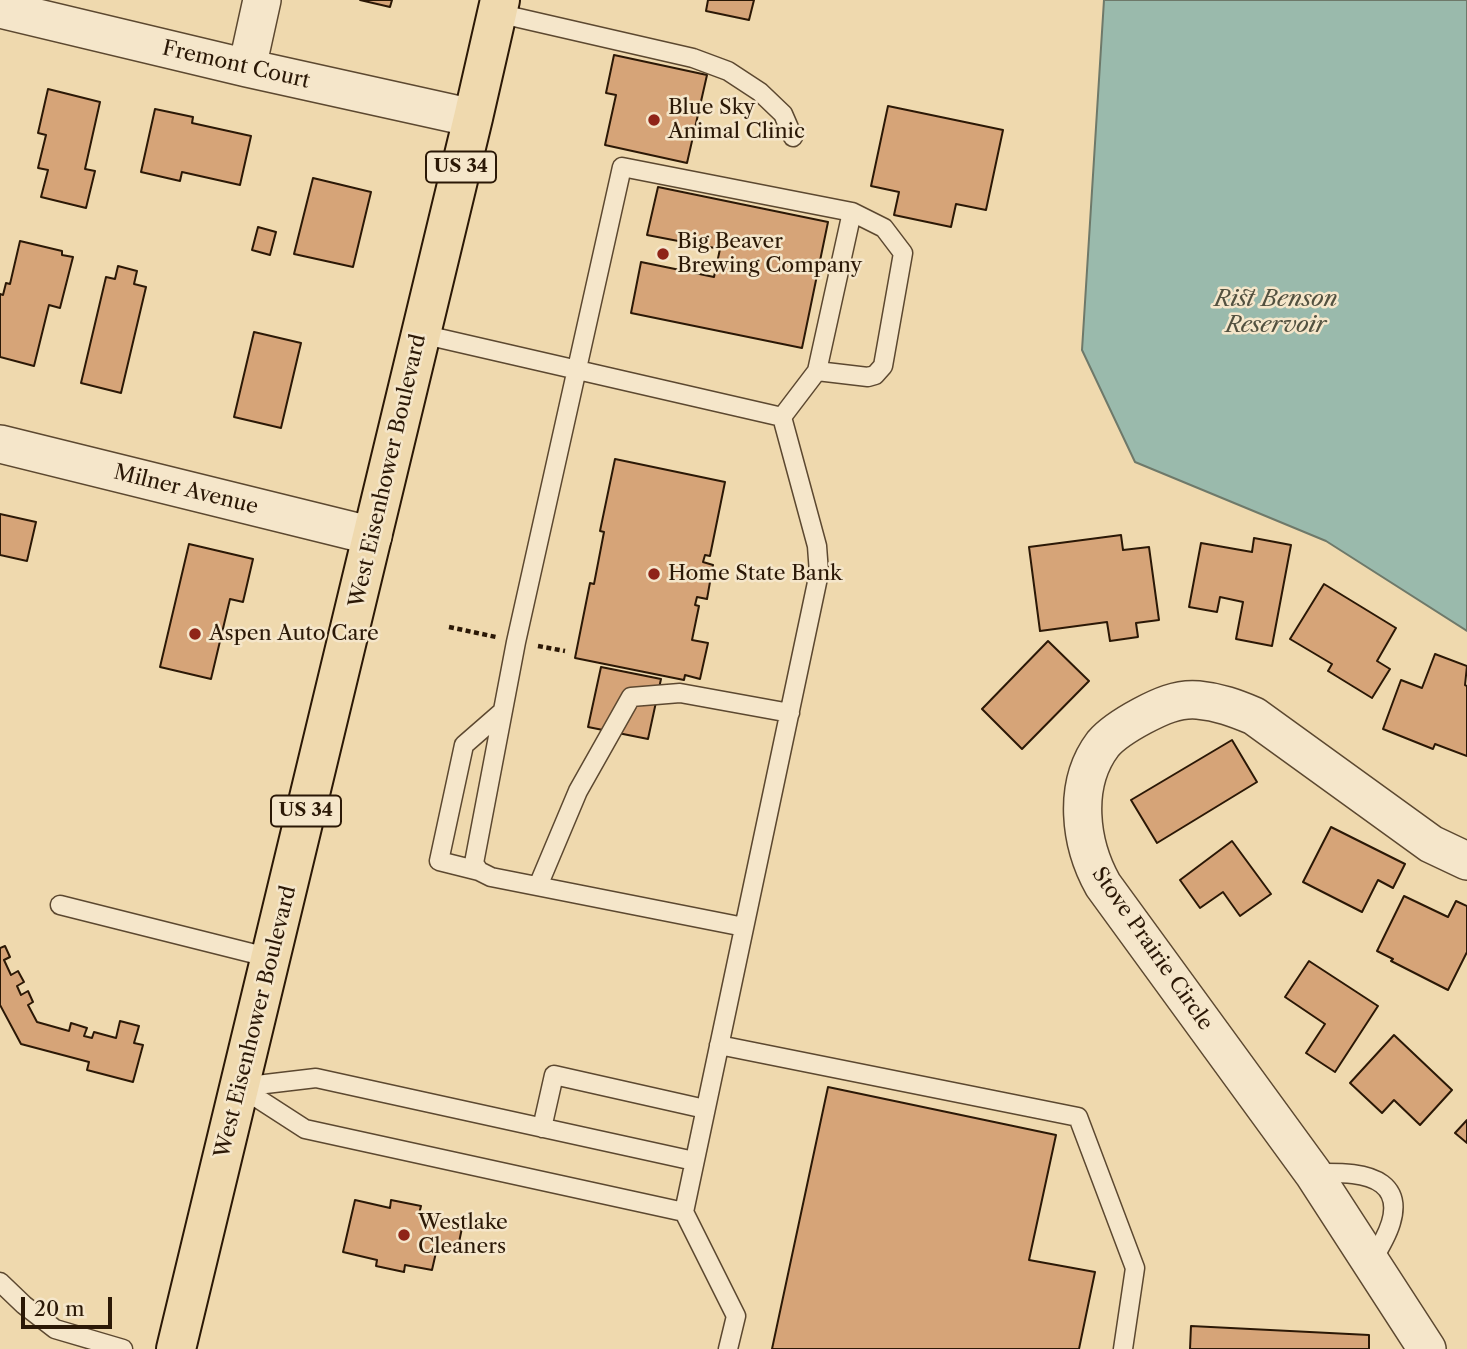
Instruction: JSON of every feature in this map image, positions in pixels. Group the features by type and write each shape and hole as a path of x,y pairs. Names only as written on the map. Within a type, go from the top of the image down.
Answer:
{"highway":[{"name":"West Eisenhower Boulevard","path":"176,1349 474,118 498,6"}],"street":[{"path":"247,68 262,0"},
{"name":"Fremont Court","path":"0,9 247,68 474,118"},
{"name":"Milner Avenue","path":"0,444 373,536"},
{"name":"Stove Prairie Circle","path":"1427,1349 1313,1173 1093,866 1082,820 1083,799 1094,759 1104,743 1125,725 1175,702 1195,700 1228,705 1254,716 1431,844 1467,861"}],"lane":[{"path":"498,6 693,58 729,71 768,99 783,114 793,137"},
{"path":"479,871 474,863 475,848 503,710 575,370 622,167 852,212 884,228 903,253 883,366 875,375 868,377 817,371"},
{"path":"782,417 817,371 852,212"},
{"path":"421,334 782,417"},
{"path":"728,1349 736,1316 684,1212 819,573 817,546 782,417"},
{"path":"538,886 579,791 631,697 680,693 790,713"},
{"path":"503,710 464,745 439,861 479,871 491,877 744,927"},
{"path":"60,905 271,958"},
{"path":"719,1045 1078,1117 1135,1268 1122,1349"},
{"path":"542,1128 554,1074 705,1109"},
{"path":"240,1087 316,1078 694,1161"},
{"path":"240,1087 305,1129 684,1212"},
{"path":"1313,1173 1365,1177 1383,1184 1392,1198 1393,1213 1387,1237 1371,1262"},
{"path":"0,1282 55,1329 123,1349"}],"water":[{"name":"Rist Benson Reservoir","path":"1104,0 1467,0 1467,631 1326,541 1135,462 1082,350"}],"building":[{"path":"360,0 392,0 390,7"},
{"path":"708,0 754,0 749,20 706,11"},
{"name":"Blue Sky Animal Clinic","path":"614,55 707,75 687,163 605,145 616,95 606,93"},
{"path":"48,89 100,102 85,169 95,171 86,208 41,197 48,170 38,168 46,135 38,133"},
{"path":"888,106 1003,130 986,210 956,204 951,227 894,215 899,192 871,186"},
{"path":"155,109 193,117 192,123 251,136 240,185 182,172 180,181 141,172"},
{"path":"313,178 371,192 353,267 294,254"},
{"path":"658,187 828,222 802,348 631,313 641,262 714,277 720,249 647,235"},
{"path":"258,227 276,232 270,255 252,250"},
{"path":"20,241 62,251 62,255 73,257 60,308 49,305 34,366 0,357 0,294 3,295 6,283 10,284"},
{"path":"118,266 137,271 134,284 146,287 121,393 81,383 106,277 115,279"},
{"path":"254,332 301,343 281,428 234,417"},
{"name":"Home State Bank","path":"615,459 725,482 710,556 705,555 703,562 713,565 707,599 697,597 695,605 699,606 692,640 708,643 700,679 685,675 684,680 575,658 590,583 594,584 604,532 600,531"},
{"path":"0,514 36,522 27,561 0,555"},
{"path":"1121,535 1123,550 1149,547 1159,620 1136,623 1138,637 1110,641 1107,622 1040,631 1029,547"},
{"path":"1254,538 1291,545 1272,646 1236,639 1243,602 1220,597 1217,612 1189,607 1201,543 1252,552"},
{"name":"Aspen Auto Care","path":"189,544 253,559 243,602 230,599 211,679 160,667"},
{"path":"1324,584 1396,628 1377,661 1390,669 1372,698 1328,671 1332,664 1290,639"},
{"path":"1048,641 1089,681 1022,749 982,709"},
{"path":"1435,654 1467,666 1467,756 1435,744 1433,749 1383,729 1401,680 1422,688"},
{"path":"601,667 661,679 648,739 588,727"},
{"path":"1232,740 1257,782 1157,843 1131,800"},
{"path":"1331,827 1405,864 1393,888 1378,880 1362,912 1303,882"},
{"path":"1232,841 1271,894 1240,916 1223,892 1200,908 1180,880"},
{"path":"1404,896 1448,917 1456,901 1467,906 1467,952 1448,990 1377,951"},
{"path":"5,946 10,957 4,960 11,975 18,971 24,982 17,986 21,995 28,991 33,1002 28,1005 37,1022 69,1031 71,1023 87,1028 84,1036 92,1038 94,1032 116,1038 120,1021 139,1026 134,1043 143,1045 133,1082 87,1070 89,1062 21,1044 0,1005 0,948"},
{"path":"1309,961 1378,1006 1335,1072 1306,1053 1325,1024 1285,997"},
{"path":"1394,1035 1452,1090 1420,1125 1394,1100 1382,1113 1350,1083"},
{"path":"828,1087 1056,1135 1029,1260 1095,1272 1079,1349 772,1349"},
{"path":"1467,1120 1467,1143 1455,1133"},
{"name":"Westlake Cleaners","path":"355,1200 390,1208 391,1200 421,1206 419,1214 463,1223 457,1252 437,1248 432,1270 405,1265 404,1272 376,1266 377,1260 343,1252"},
{"path":"1191,1326 1369,1335 1369,1349 1190,1349"}],"place":[{"name":"Blue Sky Animal Clinic","path":"654,120"},
{"name":"Big Beaver Brewing Company","path":"663,254"},
{"name":"Home State Bank","path":"654,574"},
{"name":"Aspen Auto Care","path":"195,634"},
{"name":"Westlake Cleaners","path":"404,1235"}]}
